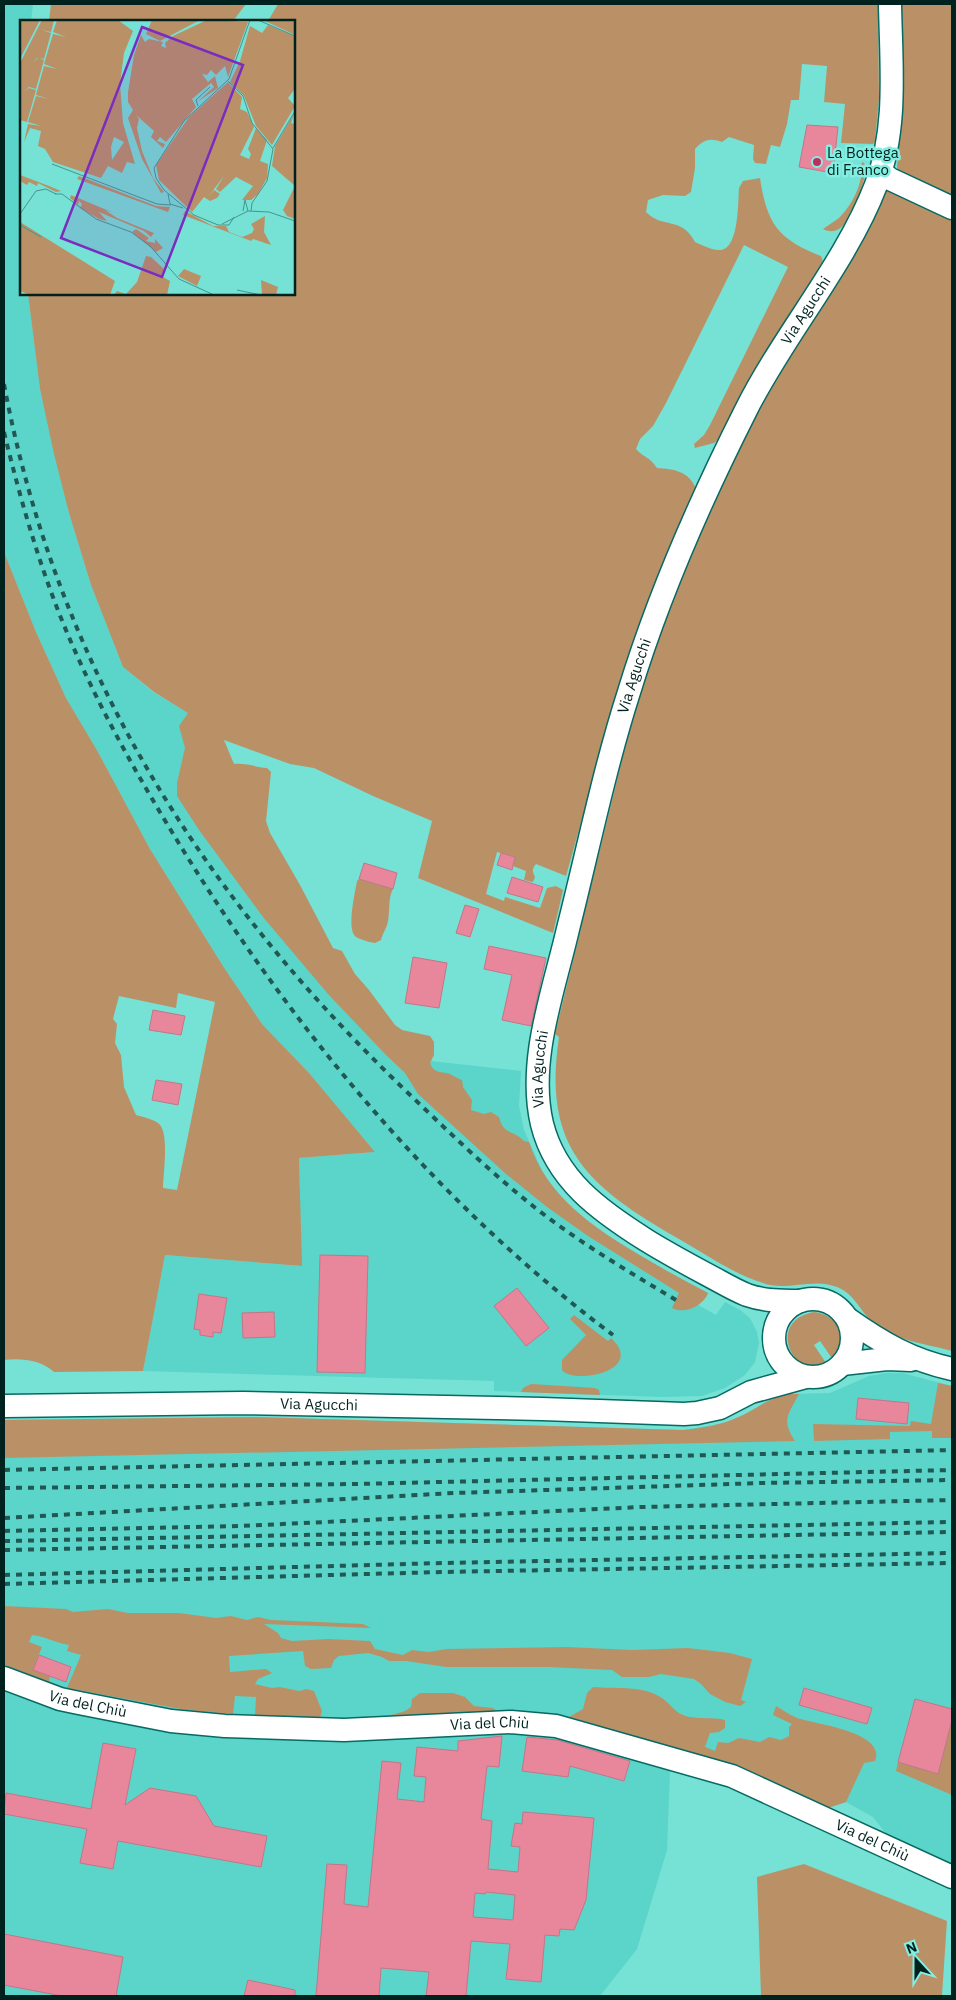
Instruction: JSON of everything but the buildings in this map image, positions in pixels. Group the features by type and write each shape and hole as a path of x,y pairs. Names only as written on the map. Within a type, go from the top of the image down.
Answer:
{"street":[{"name":"Via Agucchi","path":"800,1301 767,1300 744,1294 646,1240 601,1210 575,1186 556,1159 545,1135 538,1103 538,1061 551,999 610,760 628,695 655,616 715,475 748,407 772,364 850,238 866,208 881,172 886,156 891,118 890,4"},
{"path":"881,172 890,179 952,208"},
{"name":"Via Agucchi","path":"744,1294 759,1313 774,1343 766,1371 750,1392"},
{"path":"848,1319 851,1328 851,1347 842,1364 834,1371 825,1376 806,1377 796,1374 778,1358 774,1343 775,1328 781,1314 800,1301 818,1299 827,1301 879,1341 919,1361 952,1370"},
{"path":"842,1364 887,1359 919,1361"},
{"name":"Via Agucchi","path":"4,1406 243,1403 684,1414 720,1408 750,1392 806,1377"},
{"name":"Via del Chiù","path":"4,1678 60,1699 171,1721 225,1726 344,1730 511,1722 556,1726 732,1776 952,1877"}],"shaded area":[{"path":"4,4 33,4 31,20 20,20 20,295 28,295 40,389 69,513 91,585 123,667 153,692 189,713 223,740 259,822 309,924 390,1031 430,1061 521,1071 519,1106 524,1130 543,1173 563,1200 581,1217 608,1236 708,1293 698,1305 716,1315 725,1302 750,1318 757,1332 759,1343 755,1362 745,1375 725,1388 702,1396 662,1397 494,1391 494,1381 143,1371 165,1255 301,1266 299,1158 375,1152 310,1074 262,1024 223,966 150,849 98,752 66,698 36,632 4,552"},
{"path":"51,4 246,4 234,20 49,20"},
{"path":"278,4 878,4 879,98 875,141 873,144 841,143 845,104 824,102 827,66 802,64 799,100 791,100 787,124 780,147 771,145 766,164 755,163 753,159 754,145 729,137 722,142 707,140 695,149 695,168 691,192 685,196 663,195 648,200 646,212 652,217 684,229 695,242 711,249 721,250 727,247 734,233 738,213 739,188 743,181 760,178 766,207 777,228 794,243 821,256 823,262 758,364 721,437 714,443 695,448 694,444 704,435 710,425 788,267 744,245 666,403 653,426 640,439 636,449 639,452 657,468 675,470 685,475 696,489 616,697 566,876 536,864 533,870 535,877 533,882 524,880 526,871 513,866 515,857 497,852 486,894 504,901 505,897 540,908 547,888 556,886 563,890 553,933 418,878 432,821 314,768 290,764 224,740 234,764 267,768 271,772 266,821 270,833 333,948 342,951 355,974 395,1025 402,1030 430,1036 434,1042 434,1055 430,1063 433,1068 462,1080 463,1087 472,1100 471,1110 484,1114 491,1112 499,1117 506,1130 529,1142 537,1162 547,1179 560,1195 589,1222 658,1266 708,1293 703,1301 693,1308 677,1310 672,1308 679,1293 588,1236 547,1207 506,1174 418,1094 405,1073 328,994 263,917 199,830 177,796 177,783 185,748 179,726 188,713 154,692 123,667 91,585 69,513 54,454 40,389 28,295 295,295 295,20 269,20"},
{"path":"901,4 952,4 952,201 901,177 897,167 901,115"},
{"path":"863,162 867,168 858,199 847,221 841,228 832,231 823,229 839,218 848,207 859,186 861,164"},
{"path":"888,186 952,212 952,1351 901,1338 882,1329 869,1319 848,1294 837,1287 818,1283 781,1286 763,1283 720,1263 647,1220 597,1182 579,1160 566,1136 558,1108 556,1076 559,1037 555,1034 632,718 671,598 742,438 791,349"},
{"path":"4,552 36,632 66,698 98,752 150,849 223,966 262,1024 310,1074 375,1152 299,1158 302,1266 165,1255 143,1371 54,1372 37,1362 17,1359 4,1360","holes":["178,993 215,1002 177,1190 163,1188 165,1143 162,1128 158,1123 136,1115 124,1087 121,1055 115,1043 117,1024 113,1019 119,996 176,1008"]},
{"path":"359,879 393,889 390,896 387,926 381,940 375,943 358,938 353,933 351,919 357,881"},
{"path":"814,1312 823,1314 835,1322 841,1334 839,1349 835,1357 831,1357 820,1341 814,1345 826,1363 815,1367 804,1365 795,1358 790,1348 788,1337 790,1327 799,1318"},
{"path":"574,1315 608,1341 611,1338 620,1349 620,1359 614,1367 604,1372 579,1376 562,1370 562,1360 586,1335 570,1319"},
{"path":"902,1373 952,1386 952,1868 888,1836 873,1817 846,1802 825,1809 713,1759 677,1748 670,1771 667,1850 637,1949 600,1996 4,1996 4,1420 256,1417 683,1430 725,1423 750,1412 768,1400 788,1394 830,1393 869,1376"},
{"path":"938,1383 952,1386 952,1438 932,1438 932,1431 890,1432 890,1439 814,1441 813,1424 910,1426 911,1421 931,1424"},
{"path":"531,1384 595,1388 599,1390 600,1395 521,1392 523,1388"},
{"path":"788,1394 799,1394 789,1413 787,1422 795,1441 4,1458 4,1420 256,1417 683,1430 727,1422 769,1401"},
{"path":"4,1606 66,1609 73,1612 108,1609 128,1613 179,1613 216,1618 231,1616 247,1620 258,1617 271,1620 363,1624 371,1628 264,1624 278,1633 281,1638 292,1641 328,1639 370,1641 375,1649 403,1655 412,1650 429,1652 447,1649 567,1647 632,1650 688,1648 730,1653 752,1659 741,1700 746,1702 740,1706 725,1702 710,1694 694,1679 661,1674 649,1677 622,1677 612,1670 548,1667 446,1667 406,1661 389,1661 368,1653 339,1656 334,1660 331,1668 311,1669 305,1666 303,1651 229,1656 230,1672 266,1669 272,1673 258,1679 255,1684 272,1688 280,1687 299,1691 307,1689 314,1691 322,1711 320,1718 255,1716 256,1697 235,1696 233,1714 186,1710 67,1688 81,1655 67,1651 69,1645 37,1636 32,1635 29,1642 42,1647 33,1669 50,1676 49,1682 4,1665"},
{"path":"593,1687 629,1688 646,1691 662,1698 677,1712 685,1716 725,1720 725,1728 719,1732 710,1733 705,1747 715,1751 718,1742 728,1743 739,1738 760,1742 769,1737 781,1740 789,1736 789,1727 792,1724 773,1715 776,1706 797,1718 860,1736 870,1743 876,1751 875,1761 864,1763 846,1802 825,1809 713,1759 569,1717 583,1709 587,1693"},
{"path":"420,1693 453,1693 465,1697 474,1706 493,1708 498,1712 382,1718 408,1709 411,1707 412,1699"},
{"path":"952,1720 952,1795 896,1771 898,1762 938,1774"},
{"path":"804,1864 947,1921 942,1995 947,1996 761,1996 757,1877"}],"railway":[{"path":"4,384 28,488 60,586 100,680 148,770 203,856 265,938 333,1017 455,1138 538,1210 606,1257 676,1300"},
{"path":"4,432 35,546 72,644 100,704 148,793 227,918 323,1050 376,1113 431,1173 488,1230 549,1284 613,1335"},
{"path":"4,1470 952,1450"},
{"path":"4,1488 356,1484 952,1470"},
{"path":"4,1518 454,1493 762,1483 952,1480"},
{"path":"4,1531 241,1526 641,1507 952,1500"},
{"path":"4,1541 952,1522"},
{"path":"4,1550 952,1532"},
{"path":"4,1575 442,1563 952,1553"},
{"path":"4,1584 441,1572 952,1563"}],"place":[{"name":"La Bottega di Franco","path":"817,162"}]}
